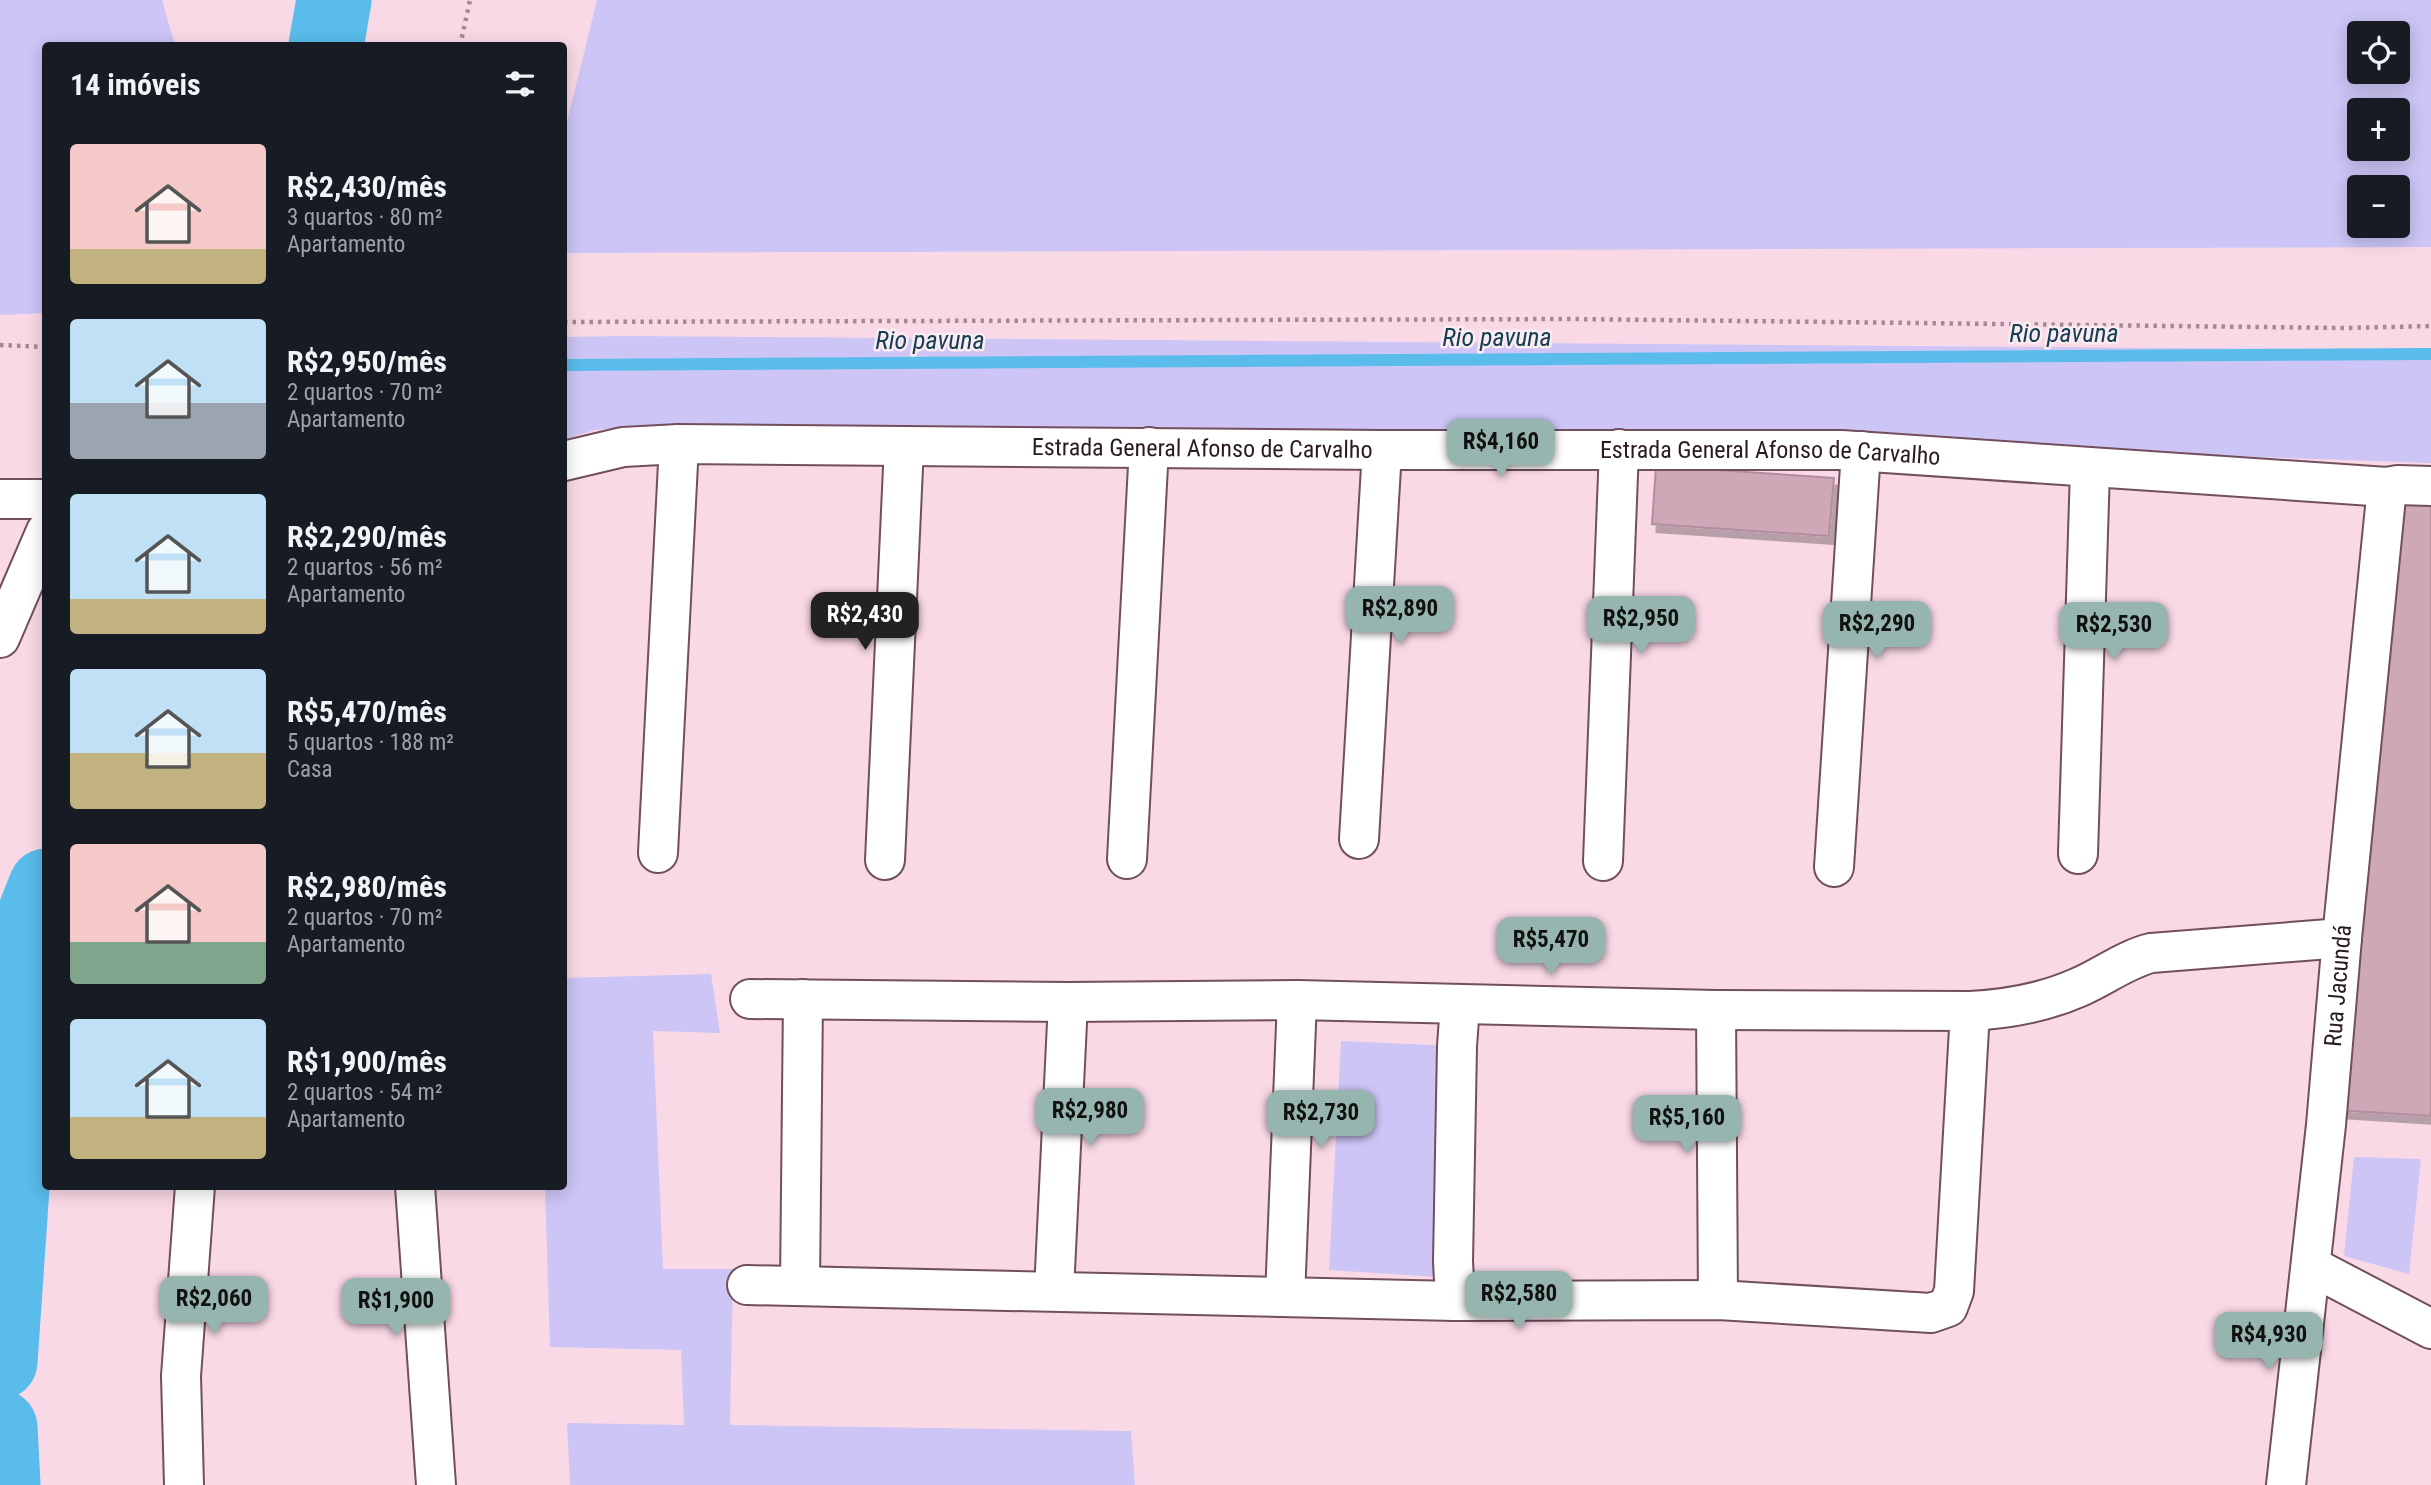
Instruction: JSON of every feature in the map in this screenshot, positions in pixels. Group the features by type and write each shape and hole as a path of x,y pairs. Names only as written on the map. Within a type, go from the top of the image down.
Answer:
{"street":[{"name":"Estrada General Afonso de Carvalho","path":"567,460 624,447 679,444 1861,451 2090,469 2387,487 2431,486"},
{"path":"658,853 679,444"},
{"path":"885,860 904,446"},
{"path":"1127,859 1149,447"},
{"path":"1603,862 1619,449"},
{"path":"1359,839 1382,450"},
{"path":"1835,867 1861,451"},
{"path":"2078,855 2090,469"},
{"name":"Rua Jacundá","path":"2286,1485 2326,1125 2387,487"},
{"path":"0,499 42,499"},
{"path":"0,638 42,540"},
{"path":"750,999 1068,1002 1297,1000 1716,1010 1970,1011 2009,1009 2056,996 2136,957 2151,953 2342,938"},
{"path":"800,1286 803,999"},
{"path":"1285,1297 1297,1000"},
{"path":"1054,1291 1068,1002"},
{"path":"1455,1301 1453,1261 1460,1005"},
{"path":"1716,1010 1718,1300"},
{"path":"747,1285 1455,1301 1718,1300 1931,1313 1948,1307 1954,1291 1970,1011"},
{"path":"184,1485 181,1376 195,1190"},
{"path":"415,1190 436,1485"},
{"path":"2311,1266 2431,1327"}],"path":[{"path":"461,42 470,0"},
{"path":"567,322 1571,319 2344,328 2431,326"},
{"path":"0,345 42,347"}],"shaded area":[{"path":"0,0 162,0 174,42 42,42 42,313 0,315"},
{"path":"597,0 2431,0 2431,247 567,253 567,122"},
{"path":"567,337 2431,350 2431,463 1621,435 619,428 595,430 567,438"},
{"path":"711,974 720,1033 653,1031 663,1269 733,1269 730,1425 1131,1431 1135,1485 570,1485 567,1423 684,1425 681,1350 550,1347 545,1190 567,1190 567,978"},
{"path":"1341,1041 1455,1046 1438,1277 1329,1270"},
{"path":"2354,1157 2421,1159 2409,1274 2344,1256"}],"building":[{"path":"1656,466 1834,478 1829,536 1652,524"},
{"path":"2401,491 2431,491 2431,1116 2336,1110"}],"waterway":[{"path":"327,42 334,0"},
{"name":"Rio pavuna","path":"567,365 2431,354"},
{"path":"0,1362 30,926 42,896"},
{"path":"0,1427 3,1485"}]}
